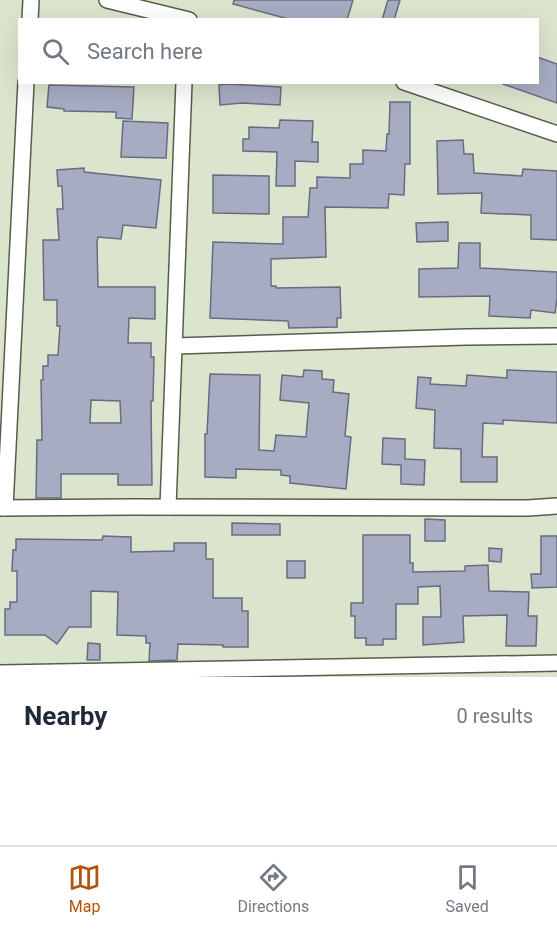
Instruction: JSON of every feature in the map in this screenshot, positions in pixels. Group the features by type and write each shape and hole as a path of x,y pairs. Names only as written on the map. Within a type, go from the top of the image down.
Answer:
{"street":[{"path":"30,18 31,0"},
{"path":"107,0 183,18"},
{"path":"27,84 3,508 528,508 557,506"},
{"path":"168,507 184,84"},
{"path":"410,84 557,134"},
{"path":"175,346 557,336"},
{"path":"0,673 557,663"}],"building":[{"path":"234,0 353,0 348,18 285,18 233,4"},
{"path":"388,0 400,0 395,18 383,18"},
{"path":"539,58 557,64 557,103 503,84 539,84"},
{"path":"49,85 134,87 132,119 116,118 116,112 64,111 64,109 47,107"},
{"path":"219,85 281,87 280,105 242,103 220,105"},
{"path":"390,102 410,102 410,164 405,164 404,195 389,194 388,208 325,207 326,257 271,259 271,286 276,286 276,288 340,287 341,318 337,318 337,327 289,328 288,321 210,318 213,242 283,244 283,217 308,217 310,188 317,188 317,177 350,178 350,164 363,164 363,150 386,151"},
{"path":"280,120 313,121 312,142 318,142 318,162 295,161 295,186 276,186 277,152 243,151 243,139 249,139 249,127 279,128"},
{"path":"123,121 168,123 166,158 121,157"},
{"path":"463,140 464,154 473,154 474,173 522,176 523,169 557,171 557,240 531,239 531,215 481,213 482,193 438,194 437,141"},
{"path":"84,168 84,172 161,180 156,228 123,225 121,239 98,237 97,242 98,287 155,287 155,319 129,318 128,343 151,343 151,357 154,357 153,401 151,401 152,485 118,485 118,474 61,474 61,498 36,498 37,440 42,440 41,380 43,380 43,366 48,366 48,355 58,355 60,326 57,326 57,300 44,300 43,240 59,240 57,209 63,209 62,186 58,186 57,170","holes":["91,400 120,401 121,423 90,423"]},
{"path":"213,175 269,176 269,214 213,213"},
{"path":"448,222 448,241 417,242 416,223"},
{"path":"459,243 480,243 480,268 557,272 555,313 531,310 530,318 489,316 490,296 419,297 419,269 458,268"},
{"path":"304,370 322,371 322,379 334,380 333,392 349,394 345,436 351,437 346,489 290,483 290,476 281,475 281,470 236,469 236,478 205,477 205,434 207,434 210,374 260,375 259,450 274,451 276,435 306,437 309,403 280,400 282,375 303,377"},
{"path":"507,370 557,372 557,423 503,420 503,424 483,423 482,457 497,457 497,482 461,482 461,449 434,448 435,410 416,408 418,377 431,378 430,384 466,386 467,375 507,378"},
{"path":"383,438 405,439 405,459 425,460 424,485 401,484 401,465 382,464"},
{"path":"425,519 445,520 445,541 425,541"},
{"path":"232,523 280,524 280,535 232,535"},
{"path":"363,535 410,535 410,563 413,563 413,572 465,571 465,566 488,565 489,591 529,592 528,616 537,616 536,646 506,646 507,615 463,616 464,642 423,645 423,617 441,617 440,586 418,587 418,604 396,604 396,639 383,639 383,645 366,645 366,638 355,638 355,616 351,616 351,603 363,603"},
{"path":"103,536 131,537 131,552 174,551 174,543 206,543 206,559 213,559 213,598 242,598 242,611 248,611 248,647 178,644 177,660 149,661 150,643 146,643 146,636 117,635 118,592 91,591 91,627 69,627 57,644 45,635 5,635 5,609 10,609 10,602 17,602 17,571 12,571 16,539 102,540"},
{"path":"541,536 557,536 557,587 532,588 531,574 541,574"},
{"path":"489,548 502,549 501,562 489,561"},
{"path":"287,561 305,561 305,578 287,578"},
{"path":"88,643 100,644 100,660 87,660"}]}
